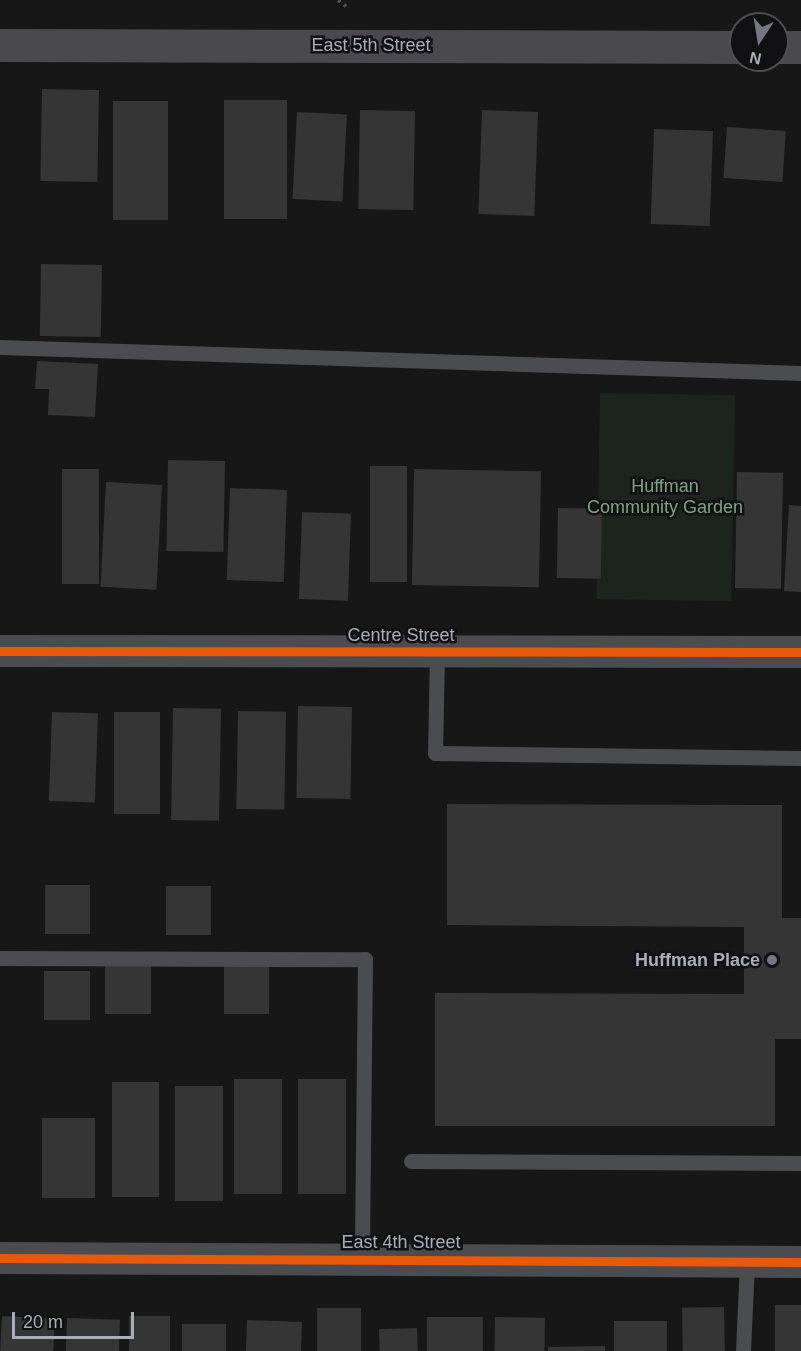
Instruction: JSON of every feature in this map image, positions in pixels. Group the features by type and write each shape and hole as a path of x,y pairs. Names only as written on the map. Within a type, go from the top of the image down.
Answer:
{"main road":[{"name":"East 5th Street","path":"0,45 729,47"}],"street":[{"name":"Centre Street","path":"0,651 801,652"},
{"name":"East 4th Street","path":"0,1258 362,1258 801,1262"}],"lane":[{"path":"0,347 801,373"},
{"path":"437,652 435,753 801,758"},
{"path":"0,958 365,959 362,1258"},
{"path":"411,1161 801,1163"},
{"path":"743,1351 747,1262"}],"green space":[{"name":"Huffman Community Garden","path":"600,393 735,395 731,601 596,599"}],"building":[{"path":"42,89 99,90 97,182 40,181"},
{"path":"224,100 287,100 287,219 224,219"},
{"path":"113,101 168,101 168,220 113,220"},
{"path":"360,110 415,111 413,210 358,209"},
{"path":"482,110 538,112 534,216 478,214"},
{"path":"297,112 347,115 342,201 292,199"},
{"path":"727,127 786,131 782,182 723,178"},
{"path":"654,129 713,131 710,226 651,224"},
{"path":"41,264 102,265 101,337 40,336"},
{"path":"37,361 98,364 95,417 48,415 49,389 35,389"},
{"path":"168,460 225,461 223,552 166,551"},
{"path":"370,466 407,466 407,582 370,582"},
{"path":"62,469 99,469 99,584 62,584"},
{"path":"414,469 541,471 539,587 412,585"},
{"path":"737,472 783,473 781,589 735,588"},
{"path":"106,482 162,485 156,590 101,587"},
{"path":"230,488 287,490 284,582 227,580"},
{"path":"789,505 801,506 801,592 784,591"},
{"path":"558,508 602,509 601,579 557,578"},
{"path":"302,512 351,514 348,601 299,599"},
{"path":"298,706 352,707 350,799 296,798"},
{"path":"173,708 221,709 219,821 171,820"},
{"path":"238,711 286,712 284,810 236,809"},
{"path":"52,712 98,714 95,803 49,801"},
{"path":"114,712 160,712 160,814 114,814"},
{"name":"Huffman Place","path":"447,804 782,805 782,918 801,918 801,1039 775,1039 775,1126 435,1126 435,993 744,994 744,927 447,925"},
{"path":"45,885 90,885 90,934 45,934"},
{"path":"166,886 211,886 211,935 166,935"},
{"path":"224,965 269,965 269,1014 224,1014"},
{"path":"105,966 151,966 151,1014 105,1014"},
{"path":"44,971 90,971 90,1020 44,1020"},
{"path":"234,1079 282,1079 282,1194 234,1194"},
{"path":"298,1079 346,1079 346,1194 298,1194"},
{"path":"112,1082 159,1082 159,1197 112,1197"},
{"path":"175,1086 223,1086 223,1201 175,1201"},
{"path":"42,1118 95,1118 95,1198 42,1198"},
{"path":"775,1305 801,1305 801,1351 775,1351"},
{"path":"724,1307 725,1351 683,1351 682,1308"},
{"path":"317,1308 361,1308 361,1351 317,1351"},
{"path":"2,1316 55,1319 53,1351 0,1351"},
{"path":"129,1316 170,1316 170,1351 129,1351"},
{"path":"427,1317 483,1317 483,1351 427,1351"},
{"path":"495,1317 545,1318 544,1351 494,1351"},
{"path":"67,1318 120,1320 119,1351 66,1351"},
{"path":"247,1320 302,1322 301,1351 246,1351"},
{"path":"614,1321 667,1321 667,1351 614,1351"},
{"path":"182,1324 226,1324 226,1351 182,1351"},
{"path":"417,1328 418,1351 380,1351 379,1329"},
{"path":"605,1346 605,1351 548,1351 548,1347"}],"cycle path":[{"path":"0,651 801,652"},
{"path":"0,1258 801,1262"}],"place":[{"name":"Huffman Place","path":"772,960"}]}
